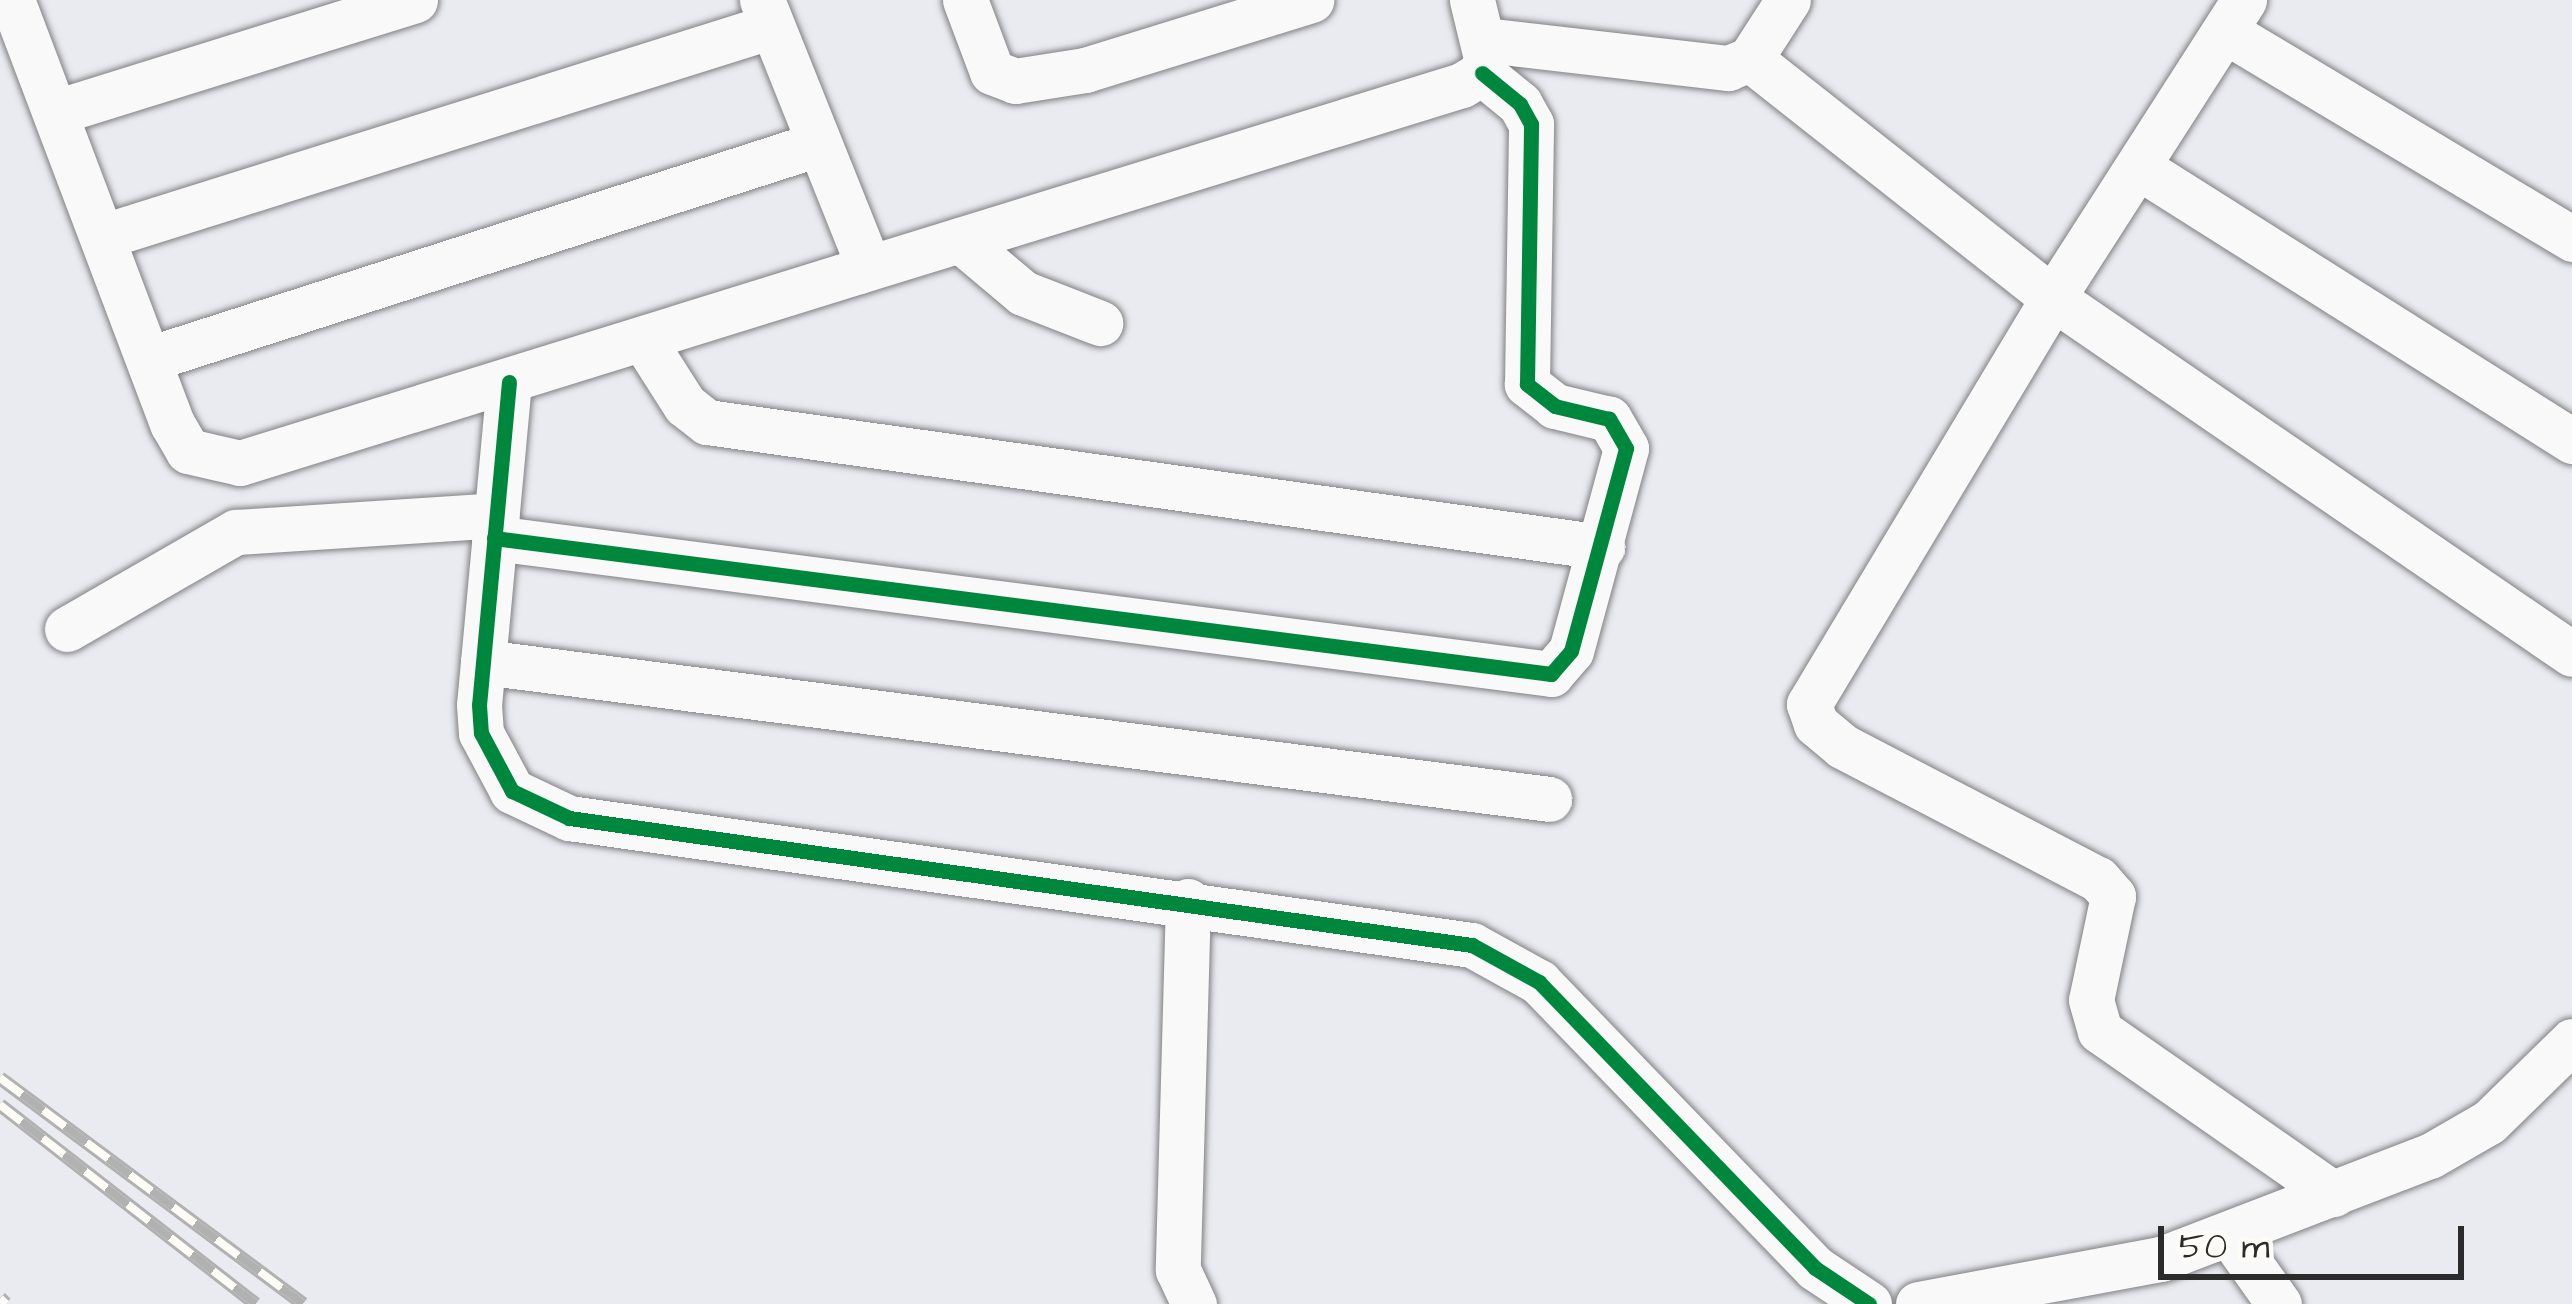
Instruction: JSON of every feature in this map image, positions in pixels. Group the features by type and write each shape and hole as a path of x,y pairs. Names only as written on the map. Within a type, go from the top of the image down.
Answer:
{"street":[{"path":"12,0 188,451 226,462 644,341 960,240 1480,38 1696,69 1750,59 1788,0"},
{"path":"56,112 415,0"},
{"path":"965,0 992,71 1015,82 1085,70 1311,0"},
{"path":"104,236 767,7 815,145 864,255 859,271"},
{"path":"2334,1194 2100,1030 2091,1000 2114,896 2098,879 1842,746 1816,724 1809,704 2053,298 2235,15 2572,239"},
{"path":"67,629 236,532 495,526 1534,675 1564,665 1602,547 1626,448 1609,419 1555,406 1527,384 1531,124 1480,38"},
{"path":"1750,59 2053,298 2572,654"},
{"path":"152,358 815,145"},
{"path":"2140,168 2572,441"},
{"path":"960,240 1022,293 1100,322"},
{"path":"644,341 685,405 707,422 1602,547"},
{"path":"508,382 481,733 512,791 538,808 1430,934 1494,953 1539,982 1815,1268 1870,1304"},
{"path":"483,662 1550,799"},
{"path":"1188,901 1178,1270 1194,1304"},
{"path":"1918,1304 2161,1259 2334,1194 2489,1122 2572,1042"},
{"path":"2229,1234 2279,1304"}],"railway":[{"path":"0,1078 303,1304"},
{"path":"0,1105 256,1304"},
{"path":"0,1298 6,1304"}],"cycle path":[{"path":"494,538 1551,674 1571,651 1626,448 1609,419 1555,406 1527,384 1531,124 1520,104 1482,73"},
{"path":"509,382 479,705 481,733 512,791 569,818 1472,945 1539,982 1815,1268 1869,1304"}]}
